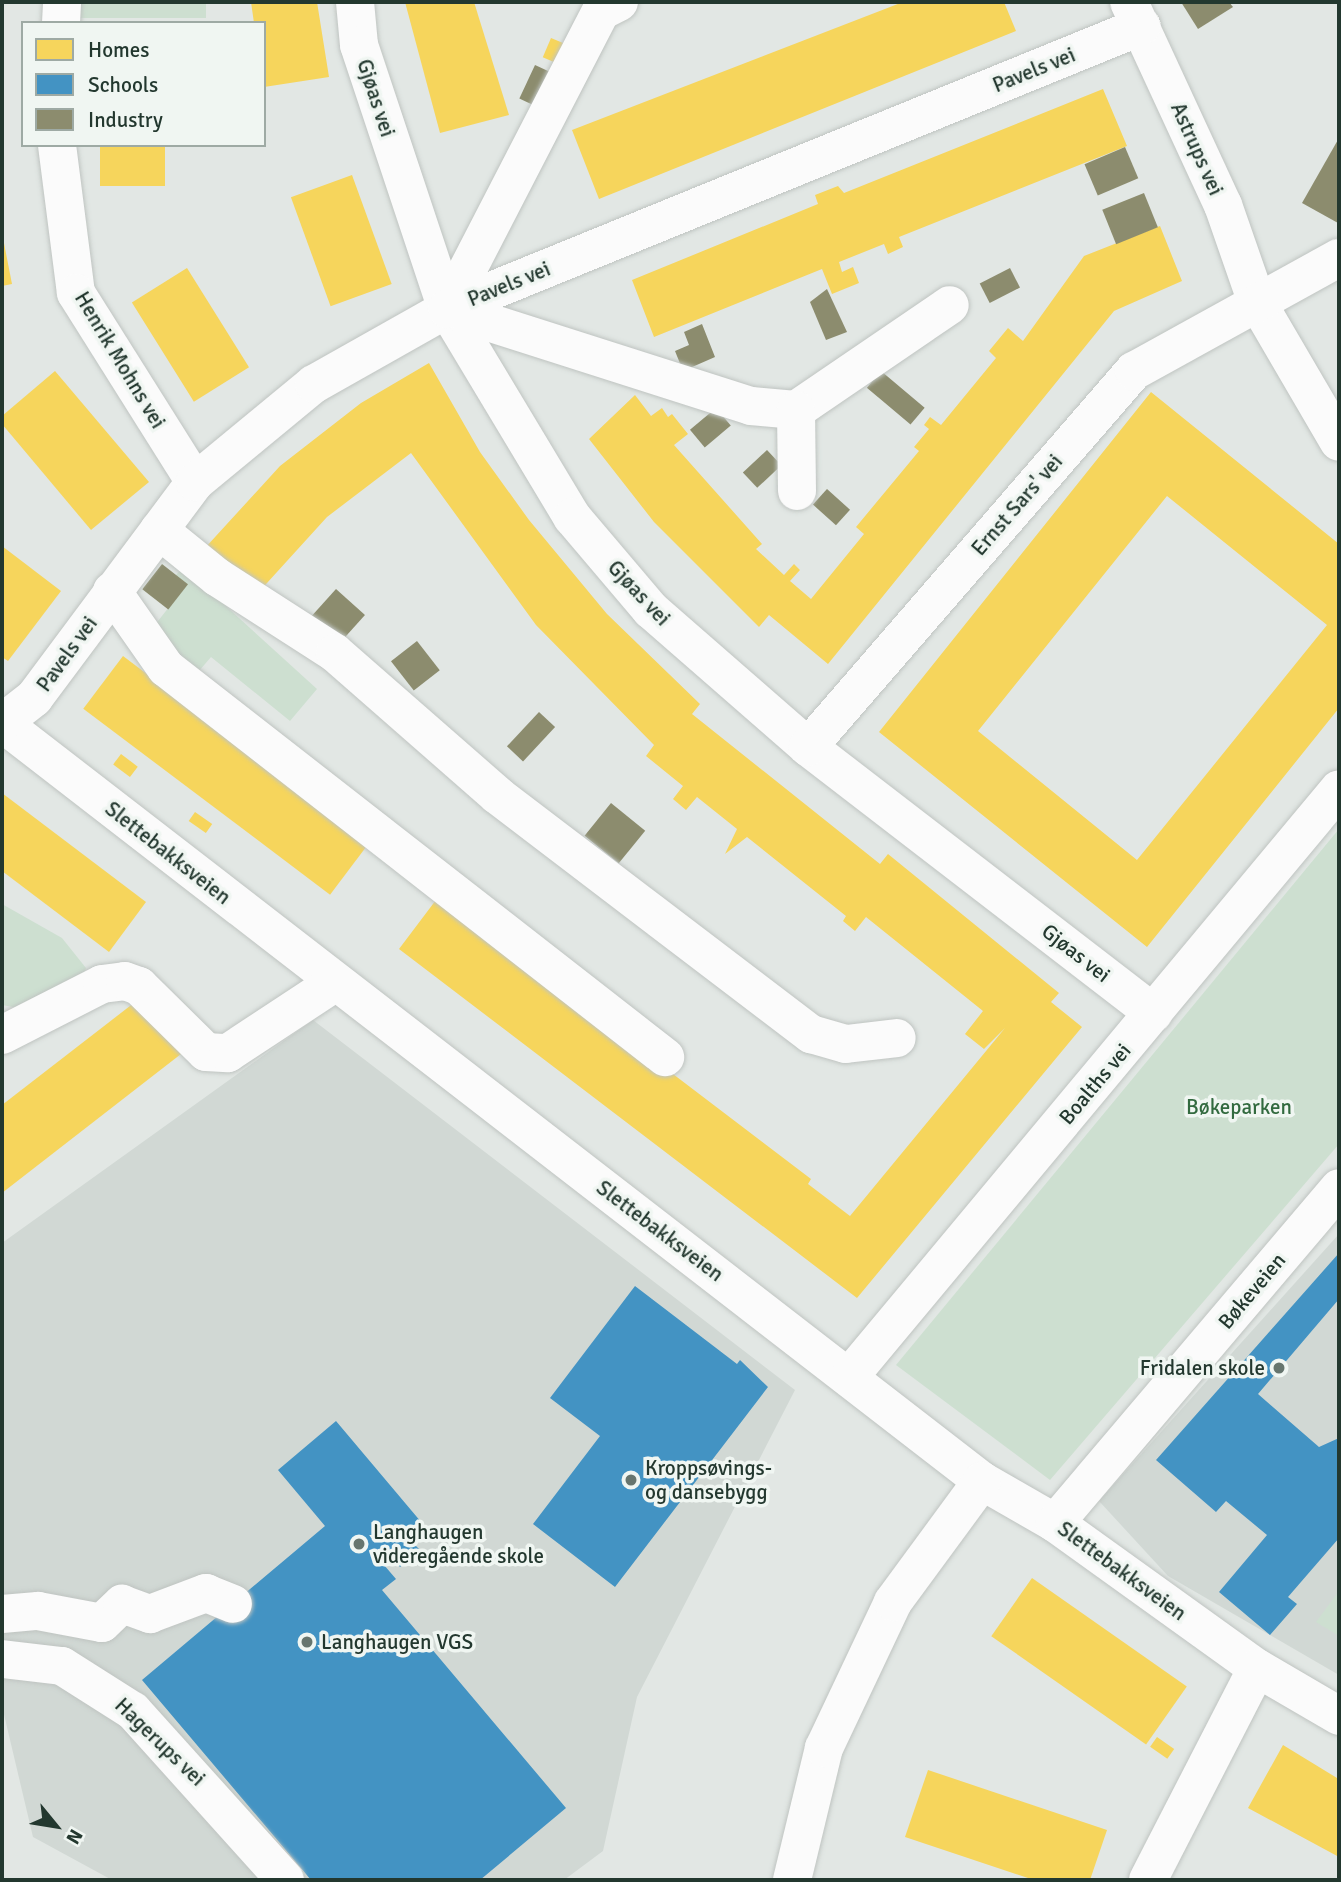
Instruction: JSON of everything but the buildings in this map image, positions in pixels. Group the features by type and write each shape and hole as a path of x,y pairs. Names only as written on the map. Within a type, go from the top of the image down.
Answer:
{"street":[{"path":"61,21 62,2"},
{"name":"Gjøas vei","path":"355,2 359,45 447,309 572,517 651,610 807,747 1154,1013"},
{"path":"619,2 601,11 447,309 751,405 796,410 950,304"},
{"name":"Pavels vei","path":"2,723 34,698 195,482 314,384 447,309 1135,14"},
{"name":"Astrups vei","path":"1135,14 1223,205 1256,300 1339,442"},
{"name":"Henrik Mohns vei","path":"57,147 76,293 195,482"},
{"path":"1256,300 1339,258"},
{"name":"Ernst Sars' vei","path":"807,747 1134,371 1256,300"},
{"path":"796,410 797,491"},
{"path":"159,530 217,577 335,653 496,795 811,1034 846,1044 897,1038"},
{"path":"112,591 166,668 665,1057"},
{"name":"Slettebakksveien","path":"2,723 334,984 982,1481 1055,1522 1257,1668 1339,1716"},
{"name":"Boalths vei","path":"849,1377 1339,789"},
{"path":"2,1035 102,984 125,981 139,986 206,1052 228,1053 334,984"},
{"name":"Bøkeveien","path":"1055,1522 1339,1188"},
{"path":"792,1880 824,1748 893,1602 982,1481"},
{"path":"2,1614 37,1611 102,1623 122,1604 150,1614 206,1593 233,1604"},
{"name":"Hagerups vei","path":"2,1659 62,1666 133,1711 285,1880"},
{"path":"1148,1880 1257,1668"}],"shaded area":[{"name":"Langhaugen videregående skole","path":"313,1020 795,1390 637,1697 603,1851 564,1880 112,1880 33,1837 2,1706 2,1243"},
{"name":"Fridalen skole","path":"1339,1234 1339,1675 1168,1576 1099,1501"}],"green space":[{"path":"78,2 206,2 206,18 78,18"},
{"path":"183,567 317,689 290,721 211,657 193,678 151,630 187,584 176,575"},
{"name":"Bøkeparken","path":"1339,829 1339,1144 1050,1480 896,1365"},
{"path":"2,904 62,938 86,968 79,988 24,1009 2,1005"},
{"path":"1339,1591 1339,1636 1316,1622"}],"place":[{"name":"Fridalen skole","path":"1279,1368"},
{"name":"Kroppsøvings- og dansebygg","path":"631,1480"},
{"name":"Langhaugen videregående skole","path":"359,1544"},
{"name":"Langhaugen VGS","path":"307,1642"}]}
